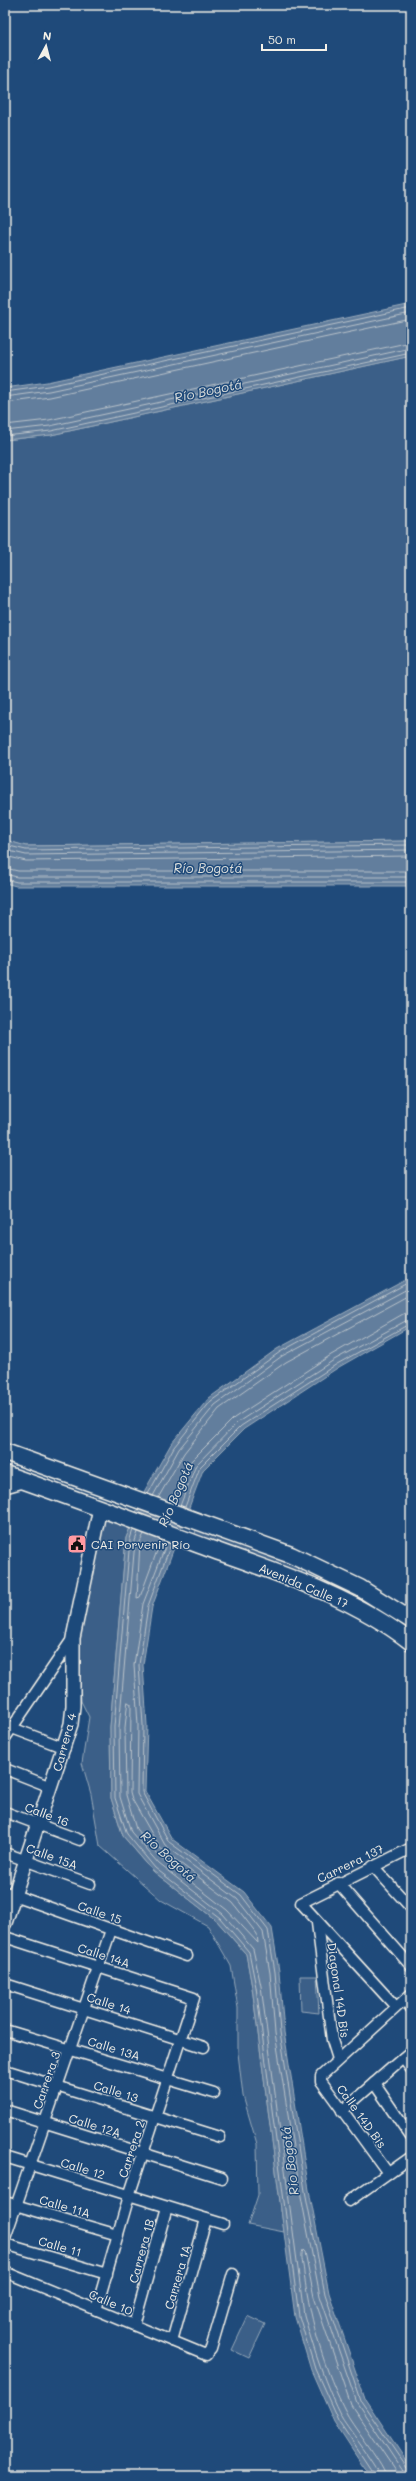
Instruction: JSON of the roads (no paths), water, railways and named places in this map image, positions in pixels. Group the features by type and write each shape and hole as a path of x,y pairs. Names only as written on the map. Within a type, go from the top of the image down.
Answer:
{"main road":[{"name":"Avenida Calle 17","path":"5,1452 117,1494 291,1555 360,1588 411,1620"},
{"name":"Avenida Calle 17","path":"5,1474 313,1587 369,1614 411,1642"},
{"path":"313,1587 322,1569"}],"street":[{"path":"5,1486 23,1481"},
{"name":"Carrera 4","path":"5,1923 10,1894 26,1860 64,1748 73,1706 73,1638 100,1508"},
{"path":"5,1738 73,1638"},
{"path":"12,1728 64,1748"},
{"path":"5,1769 51,1787"},
{"name":"Calle 16","path":"5,1812 80,1840"},
{"name":"Carrera 137","path":"318,1923 301,1903 338,1883 411,1848"},
{"name":"Calle 15A","path":"5,1853 90,1884"},
{"path":"373,1866 411,1908"},
{"path":"338,1883 411,1966"},
{"name":"Calle 15","path":"10,1894 187,1956"},
{"path":"318,1923 396,2007"},
{"name":"Diagonal 14D Bis","path":"318,1923 332,2040 338,2059"},
{"name":"Carrera 3","path":"5,2238 112,1930"},
{"name":"Calle 14A","path":"5,1937 194,1998"},
{"name":"Calle 14","path":"5,1984 204,2047"},
{"path":"338,2059 408,1997 411,2008"},
{"name":"Carrera 2","path":"96,2310 129,2196 194,1998"},
{"name":"Calle 13A","path":"5,2030 214,2093"},
{"path":"342,2111 407,2054 411,2069"},
{"name":"Calle 14D Bis","path":"338,2059 323,2072 321,2081 388,2173"},
{"name":"Calle 13","path":"5,2070 220,2137"},
{"path":"374,2083 411,2137"},
{"name":"Calle 12A","path":"5,2110 222,2178"},
{"path":"349,2201 411,2157"},
{"name":"Calle 12","path":"5,2158 223,2224"},
{"name":"Calle 11A","path":"5,2202 118,2235"},
{"name":"Carrera 1B","path":"134,2325 166,2207"},
{"name":"Carrera 1A","path":"172,2341 206,2220"},
{"name":"Calle 11","path":"5,2244 107,2274"},
{"name":"Calle 10","path":"5,2272 206,2355 211,2349 233,2274"}],"water":[{"name":"Río Bogotá","path":"411,304 411,356 51,435 5,440 5,388 47,382"},
{"name":"Río Bogotá","path":"5,840 26,846 411,841 411,886 16,886 5,883"},
{"name":"Río Bogotá","path":"411,1277 411,1326 339,1367 244,1429 203,1470 152,1607 143,1665 147,1725 145,1791 172,1839 244,1892 272,1928 279,1971 284,2032 309,2190 329,2293 365,2399 411,2468 411,2476 373,2476 364,2468 334,2422 311,2370 295,2317 252,1987 246,1954 217,1921 153,1871 123,1836 111,1798 110,1727 126,1538 145,1490 171,1444 209,1398 277,1349"}],"place":[{"name":"CAI Porvenir Río","path":"77,1544"}]}
